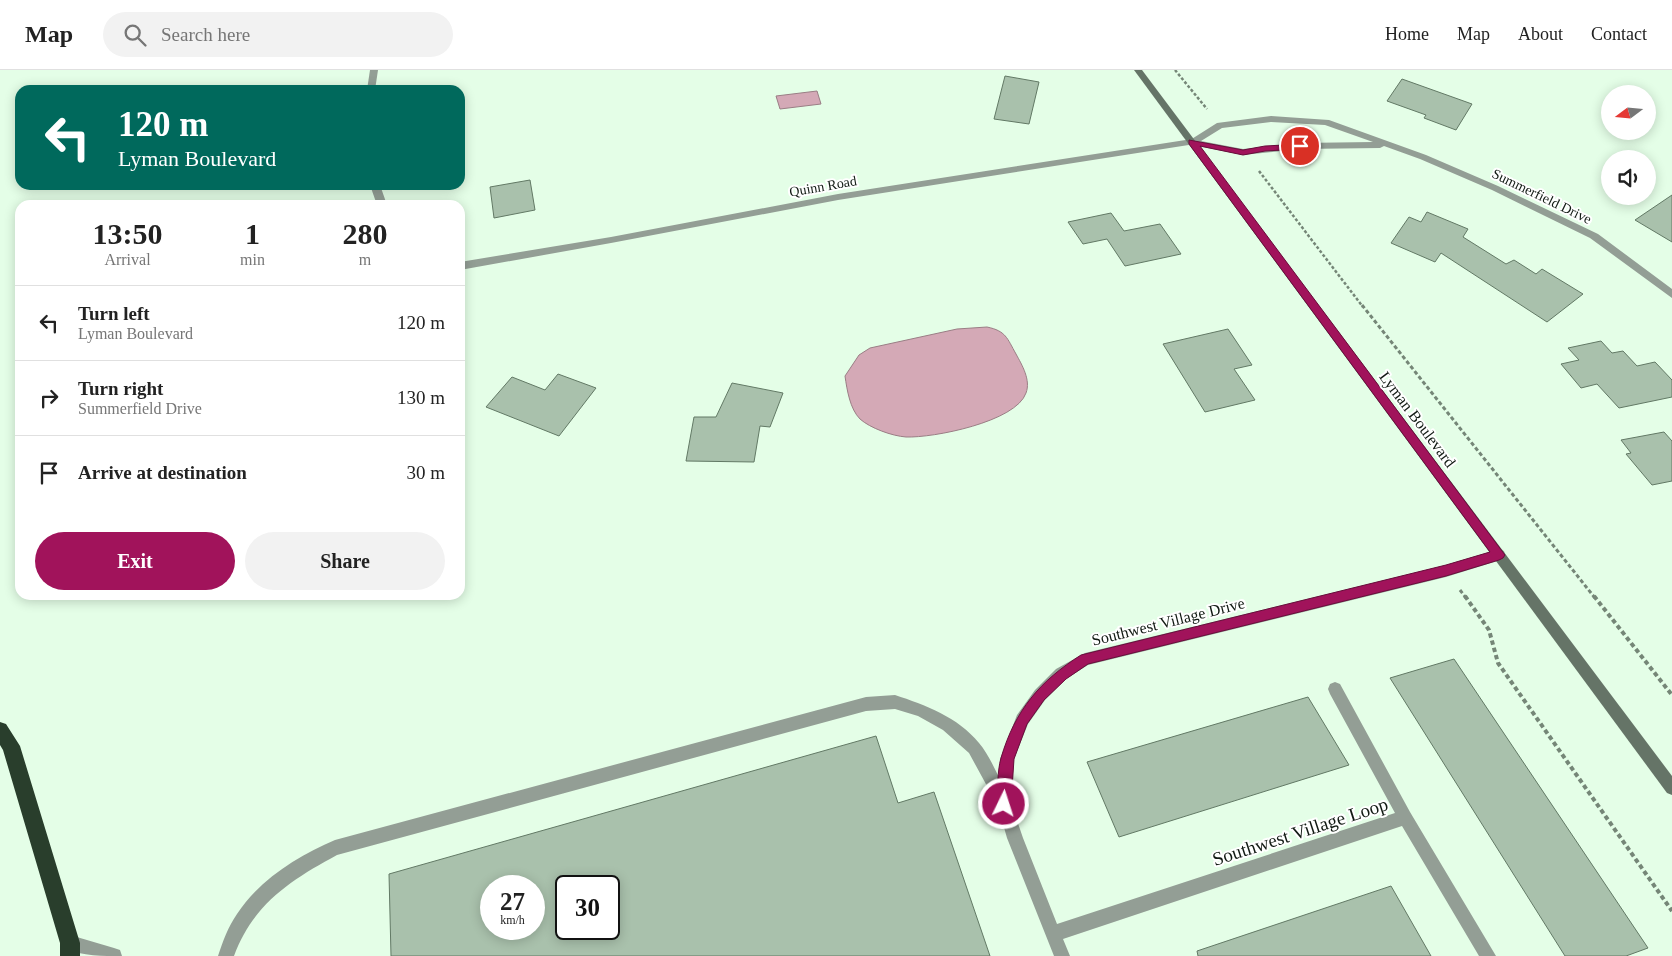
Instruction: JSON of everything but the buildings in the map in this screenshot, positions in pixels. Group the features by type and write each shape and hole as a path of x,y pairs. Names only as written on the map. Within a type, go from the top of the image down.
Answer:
{"highway":[{"path":"0,730 11,746 70,950"}],"street":[{"path":"372,85 374,70"},
{"name":"Lyman Boulevard","path":"1138,70 1672,788"},
{"name":"Summerfield Drive","path":"1192,142 1220,124 1271,120 1326,122 1423,157 1495,188 1594,236 1672,294"},
{"name":"Summerfield Drive","path":"1192,142 1243,152 1265,148 1300,146 1387,144"},
{"name":"Quinn Road","path":"465,265 611,240 838,197 1192,142"},
{"name":"Southwest Village Drive","path":"1062,956 1015,838 1004,804 1007,759 1022,720 1040,695 1062,674 1085,659 1446,571 1499,555"},
{"path":"1335,689 1405,817"},
{"path":"226,956 232,936 250,909 274,884 302,865 335,848 866,704 895,702 921,710 948,725 974,748 1004,804"},
{"name":"Southwest Village Loop","path":"1053,934 1405,817 1488,956"},
{"path":"70,950 114,956"}],"path":[{"path":"1175,70 1220,124"},
{"path":"1243,152 1266,178 1347,287 1672,695"},
{"path":"1446,571 1490,630 1498,663 1672,911"}],"shaded area":[{"path":"817,91 821,104 780,109 776,96"},
{"path":"987,327 1005,336 1021,363 1027,378 1026,393 1019,403 1007,412 972,426 918,437 894,435 882,431 864,422 857,415 850,399 845,376 859,355 870,348 957,329"}],"route":[{"path":"1004,804 1007,759 1022,720 1040,695 1062,674 1085,659 1446,571 1499,555 1192,142 1243,152 1265,148 1300,146"}]}
